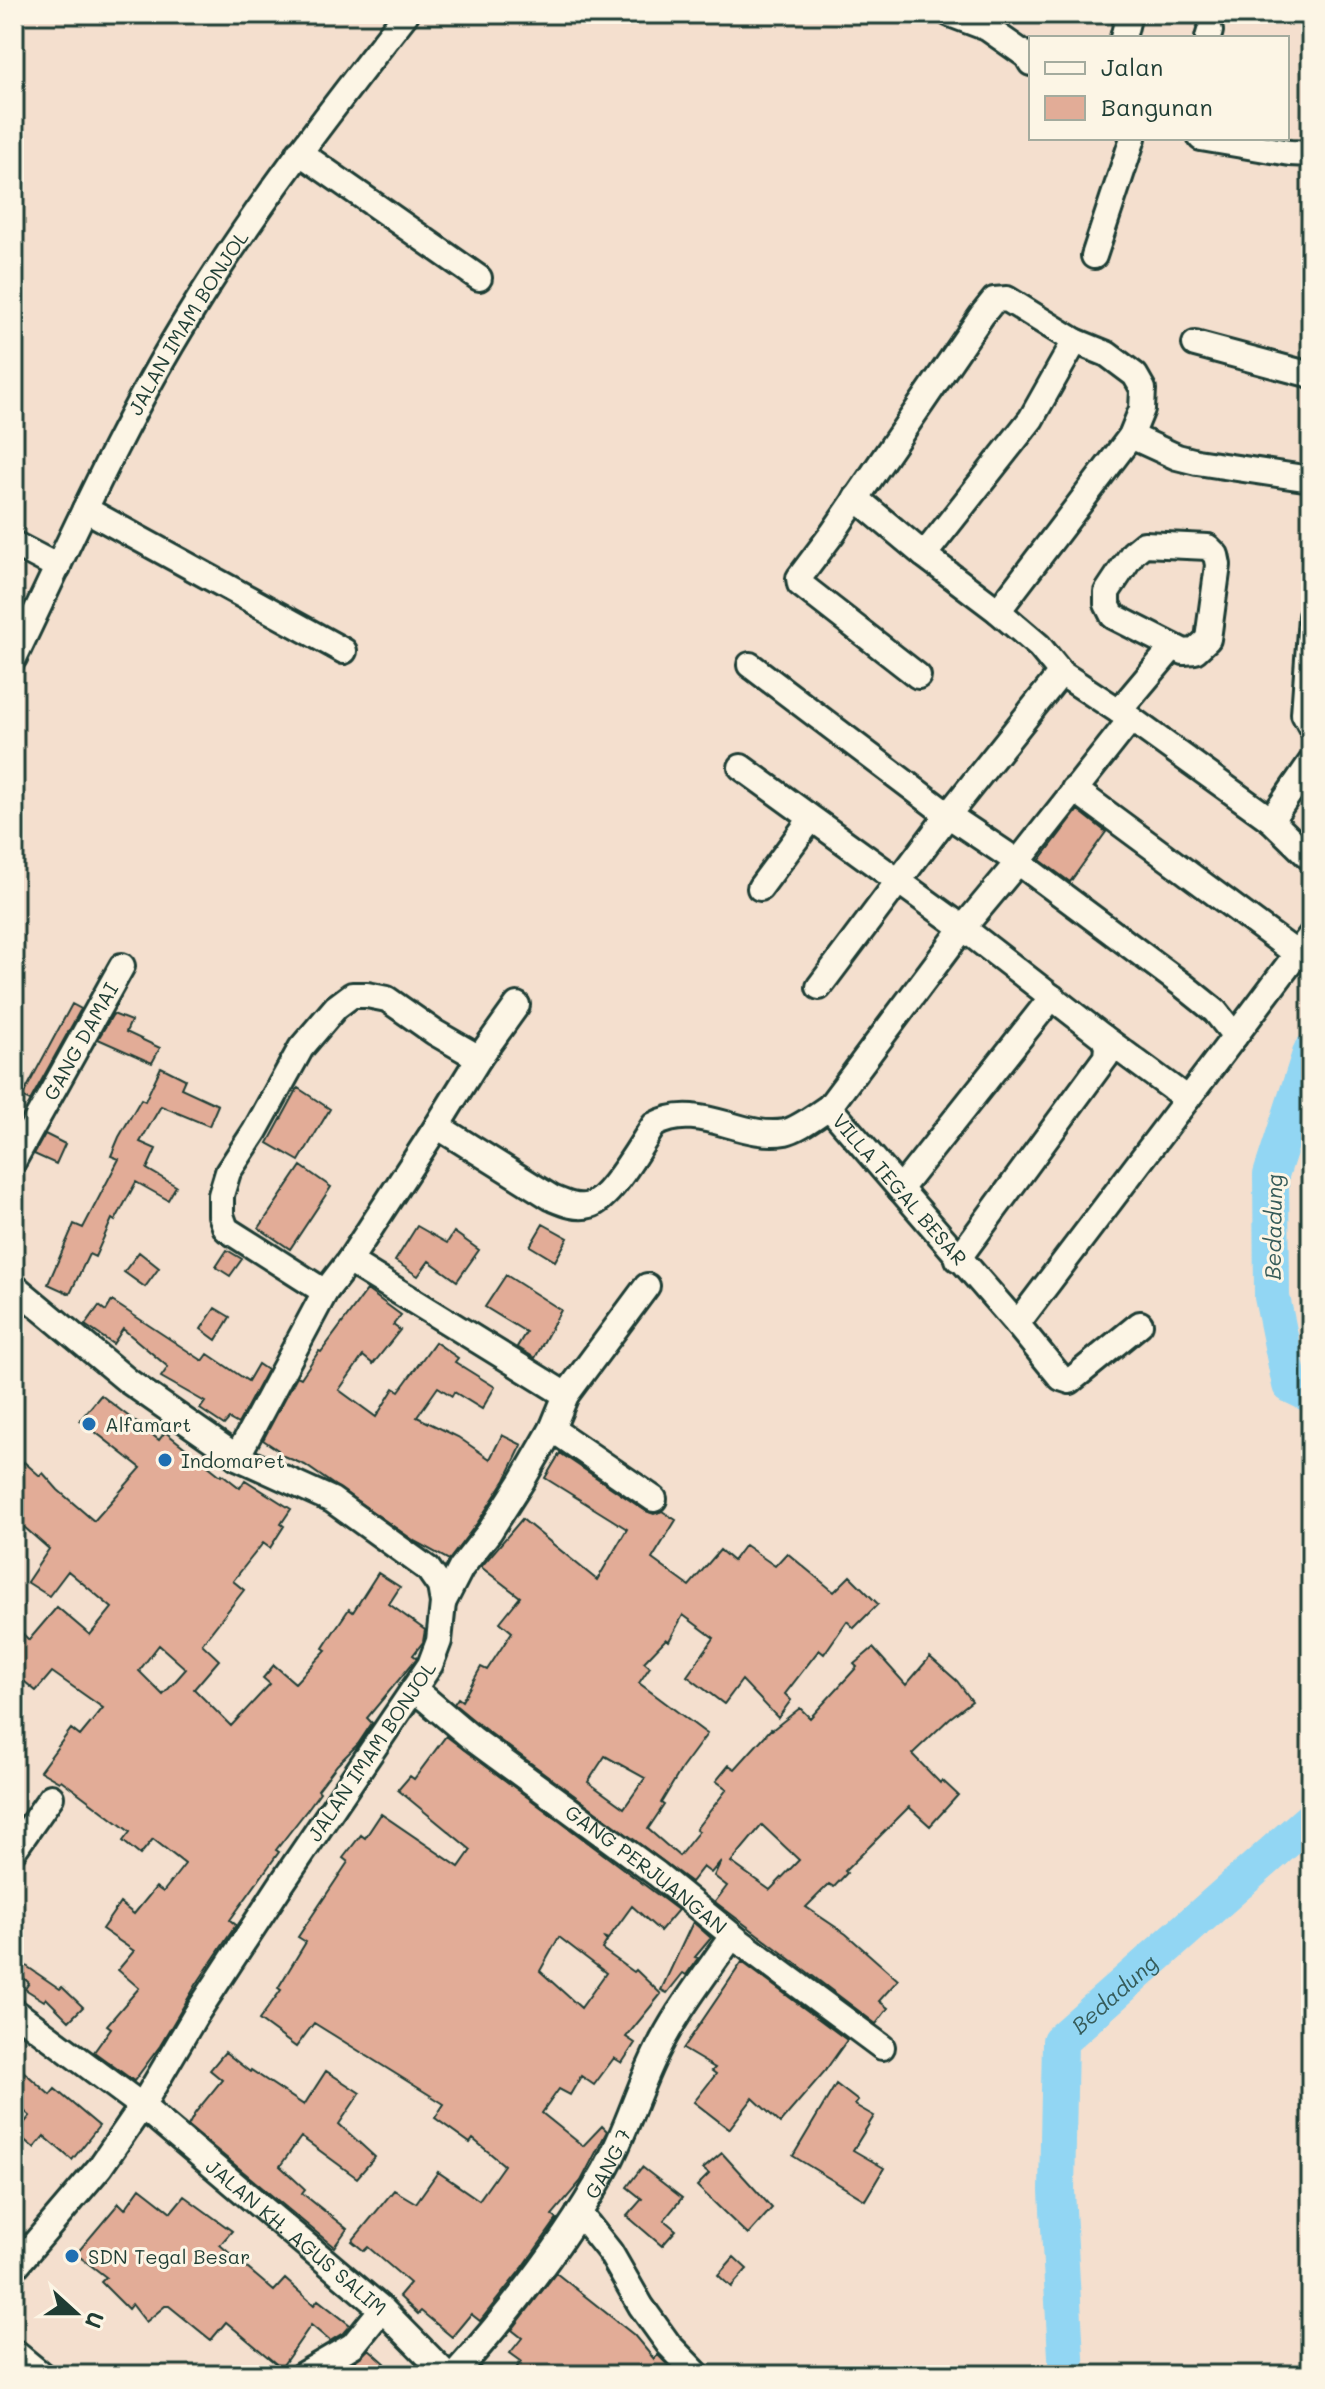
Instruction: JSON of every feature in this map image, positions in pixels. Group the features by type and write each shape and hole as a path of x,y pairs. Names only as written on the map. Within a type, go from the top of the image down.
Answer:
{"street":[{"name":"JALAN IMAM BONJOL","path":"14,658 85,509 189,315 299,152 406,14"},
{"path":"950,14 987,28 1029,60"},
{"path":"1124,36 1129,14"},
{"path":"1094,256 1132,140"},
{"path":"1213,140 1311,154"},
{"path":"299,152 479,278"},
{"path":"918,676 800,584 801,572 832,534 994,300 1007,299 1075,341 1107,354 1135,375 1143,389 1142,409 1131,436 998,611"},
{"path":"924,555 1031,419 1075,341"},
{"path":"1195,344 1311,375"},
{"path":"1131,436 1177,457 1197,462 1311,479"},
{"path":"856,498 998,611 1039,646 1061,673 1271,820 1311,859"},
{"path":"85,509 344,651"},
{"path":"14,544 58,567"},
{"path":"1144,544 1208,547 1218,560 1208,639 1195,651 1184,652 1172,648 1113,616 1107,604 1107,592 1133,553 1144,544"},
{"path":"1311,616 1304,714 1311,727"},
{"path":"829,1107 963,928 1074,789 1172,648"},
{"path":"750,665 948,815 1018,862 1184,986 1215,1011 1235,1036"},
{"path":"819,987 948,815 1061,673"},
{"path":"1271,820 1311,762"},
{"path":"741,767 963,928 1187,1099"},
{"path":"1017,1324 1304,945 1074,789"},
{"path":"760,888 811,819"},
{"name":"GANG DAMAI","path":"14,1160 122,966"},
{"path":"325,1292 226,1229 221,1215 221,1195 228,1172 255,1131 301,1048 336,1007 352,995 367,995 387,999 434,1032 479,1058"},
{"path":"900,1189 1052,997"},
{"path":"237,1457 325,1292 349,1261 479,1058 517,1005"},
{"path":"958,1259 1106,1057 1107,1046 1103,1037"},
{"name":"VILLA TEGAL BESAR","path":"437,1126 552,1198 573,1206 591,1205 605,1195 654,1125 662,1120 689,1116 772,1133 788,1132 829,1107 1061,1378 1070,1381 1140,1324"},
{"path":"349,1261 566,1395"},
{"path":"14,1286 128,1381 237,1457 332,1500 428,1569 440,1586 443,1603"},
{"path":"443,1603 461,1568 490,1531 552,1429 566,1395 647,1286"},
{"path":"552,1429 654,1499"},
{"name":"JALAN IMAM BONJOL","path":"14,2268 100,2167 142,2106 195,2016 280,1886 414,1689 438,1650 443,1603"},
{"name":"GANG PERJUANGAN","path":"414,1689 473,1739 657,1874 732,1936 882,2047"},
{"path":"14,1850 51,1797"},
{"name":"GANG 7","path":"454,2375 491,2331 579,2213 627,2126 651,2062 675,2020 732,1936"},
{"name":"JALAN KH. AGUS SALIM","path":"14,2011 142,2106 228,2182 382,2309 447,2375"},
{"path":"579,2213 610,2252 641,2306 669,2345 697,2374"},
{"path":"302,2375 353,2345 382,2309"},
{"path":"14,2352 42,2375"}],"building":[{"path":"1078,810 1106,832 1070,882 1040,860"},
{"path":"72,1004 81,1009 30,1101 22,1097"},
{"path":"113,1014 131,1021 126,1032 160,1048 152,1063 98,1039"},
{"path":"161,1067 185,1079 181,1088 218,1105 209,1126 161,1106 140,1142 156,1149 147,1169 176,1186 168,1200 136,1182 115,1221 112,1219 95,1257 89,1254 70,1294 48,1284 74,1224 83,1228 119,1159 111,1156 119,1137 141,1099 145,1101"},
{"path":"298,1088 330,1109 299,1161 268,1143"},
{"path":"45,1134 65,1144 56,1164 34,1154"},
{"path":"301,1166 331,1187 290,1249 259,1228"},
{"path":"543,1224 568,1238 555,1261 530,1246"},
{"path":"417,1226 447,1243 454,1232 479,1250 457,1281 429,1261 418,1276 395,1261"},
{"path":"227,1250 242,1259 230,1276 216,1267"},
{"path":"139,1252 159,1268 145,1287 124,1272"},
{"path":"506,1275 561,1310 535,1358 517,1347 526,1332 485,1307"},
{"path":"367,1290 401,1315 393,1325 400,1330 373,1364 363,1356 339,1390 376,1417 394,1388 399,1391 435,1342 458,1358 455,1362 495,1387 482,1409 454,1392 452,1396 438,1387 417,1417 458,1437 490,1459 502,1435 522,1445 505,1480 449,1560 416,1542 305,1465 276,1453 278,1450 263,1440 297,1376 301,1378"},
{"path":"112,1301 203,1361 208,1354 248,1381 258,1364 267,1370 238,1424 229,1419 224,1425 200,1409 205,1402 161,1377 168,1367 123,1329 113,1344 85,1325 99,1306 106,1311"},
{"path":"215,1308 230,1317 216,1340 201,1329"},
{"path":"101,1395 159,1440 165,1432 240,1488 245,1480 291,1509 270,1548 263,1543 233,1581 244,1590 202,1644 219,1660 194,1689 231,1726 270,1684 263,1678 274,1665 295,1683 326,1650 323,1648 336,1628 349,1609 353,1612 378,1573 400,1587 389,1604 425,1630 423,1642 413,1655 417,1658 367,1718 372,1723 358,1744 337,1765 276,1850 279,1852 230,1920 236,1925 160,2046 134,2081 94,2052 111,2028 107,2025 139,1988 118,1970 134,1951 102,1929 120,1903 134,1914 156,1887 163,1892 185,1864 153,1839 140,1855 123,1841 130,1832 61,1780 59,1782 40,1771 71,1729 80,1736 103,1708 52,1672 36,1691 14,1673 14,1625 29,1640 57,1607 90,1635 112,1608 68,1571 49,1596 27,1582 49,1549 24,1527 14,1538 14,1474 24,1462 40,1476 43,1473 94,1521 141,1468 80,1420","holes":["159,1645 186,1669 163,1695 139,1671"]},
{"path":"560,1453 646,1511 654,1514 662,1511 676,1520 652,1559 689,1586 720,1550 733,1561 745,1545 775,1566 787,1553 834,1592 850,1576 878,1604 854,1628 847,1621 824,1654 819,1650 785,1694 791,1700 778,1718 742,1680 724,1704 687,1676 714,1638 683,1615 669,1641 666,1639 644,1662 650,1667 639,1683 707,1734 682,1768 648,1829 679,1856 727,1789 716,1781 729,1765 735,1769 771,1729 800,1708 810,1718 857,1667 854,1664 873,1648 906,1685 930,1657 957,1681 972,1701 912,1754 940,1783 942,1780 958,1795 930,1826 909,1807 845,1871 847,1873 834,1887 829,1884 806,1907 846,1934 898,1980 879,2001 888,2008 876,2024 715,1902 727,1886 714,1876 721,1861 711,1873 703,1867 691,1882 454,1704 458,1698 462,1701 481,1667 487,1670 512,1632 500,1622 520,1597 481,1567 522,1519 597,1580 627,1529 545,1478","holes":["605,1756 645,1778 624,1808 588,1782","762,1825 799,1860 770,1890 731,1862"]},
{"path":"446,1736 678,1910 660,1931 632,1906 608,1939 603,1937 607,1941 602,1949 634,1972 636,1970 661,1994 626,2037 635,2043 622,2063 614,2058 594,2085 581,2076 570,2095 559,2089 542,2113 583,2146 602,2126 607,2131 581,2181 552,2215 557,2219 523,2267 480,2321 471,2314 452,2337 421,2311 418,2314 399,2296 410,2283 368,2247 364,2251 352,2241 394,2190 416,2203 438,2172 479,2200 504,2165 473,2139 470,2143 435,2118 444,2104 314,2023 296,2047 259,2020 281,1990 278,1988 306,1942 298,1937 348,1862 343,1858 361,1835 365,1838 381,1814 459,1867 471,1850 398,1790 410,1776 414,1779","holes":["559,1937 606,1973 581,2008 540,1971"]},
{"path":"693,1922 711,1938 695,1957 698,1958 686,1975 683,1973 667,1993 661,1990"},
{"path":"19,1961 60,1989 62,1987 83,2007 69,2021 46,1998 44,2001 25,1989 29,1983 14,1969"},
{"path":"742,1962 847,2040 780,2123 753,2098 729,2129 694,2102 716,2074 712,2071 715,2068 683,2049"},
{"path":"225,2052 250,2072 304,2105 326,2071 360,2093 339,2124 375,2157 357,2178 301,2137 280,2166 305,2189 302,2193 347,2229 334,2247 188,2126 222,2080 210,2070"},
{"path":"14,2063 50,2095 55,2089 99,2126 72,2160 44,2136 34,2148 16,2133 30,2116 14,2102"},
{"path":"836,2084 858,2101 855,2105 874,2116 853,2150 884,2168 865,2200 793,2156"},
{"path":"722,2153 772,2208 748,2235 697,2186 709,2174 703,2169"},
{"path":"642,2167 682,2198 664,2220 676,2230 662,2246 627,2216 642,2199 627,2187"},
{"path":"140,2188 171,2212 184,2196 232,2231 220,2245 274,2291 285,2279 314,2305 318,2300 350,2325 330,2341 311,2325 281,2368 226,2322 211,2340 169,2306 146,2322 132,2304 128,2309 101,2282 106,2277 76,2254 119,2203 125,2209"},
{"path":"734,2257 747,2269 731,2287 718,2275"},
{"path":"556,2273 634,2335 654,2359 658,2355 677,2375 512,2375 521,2361 510,2353 522,2338 512,2330"},
{"path":"369,2349 385,2363 375,2375 354,2375 361,2366 355,2361"}],"waterway":[{"name":"Bedadung","path":"1311,1051 1271,1175 1272,1297 1290,1385 1311,1395"},
{"name":"Bedadung","path":"1067,2375 1057,2191 1060,2041 1311,1819"}],"place":[{"name":"Alfamart","path":"89,1424"},
{"name":"Indomaret","path":"165,1460"},
{"name":"SDN Tegal Besar","path":"72,2256"}]}
